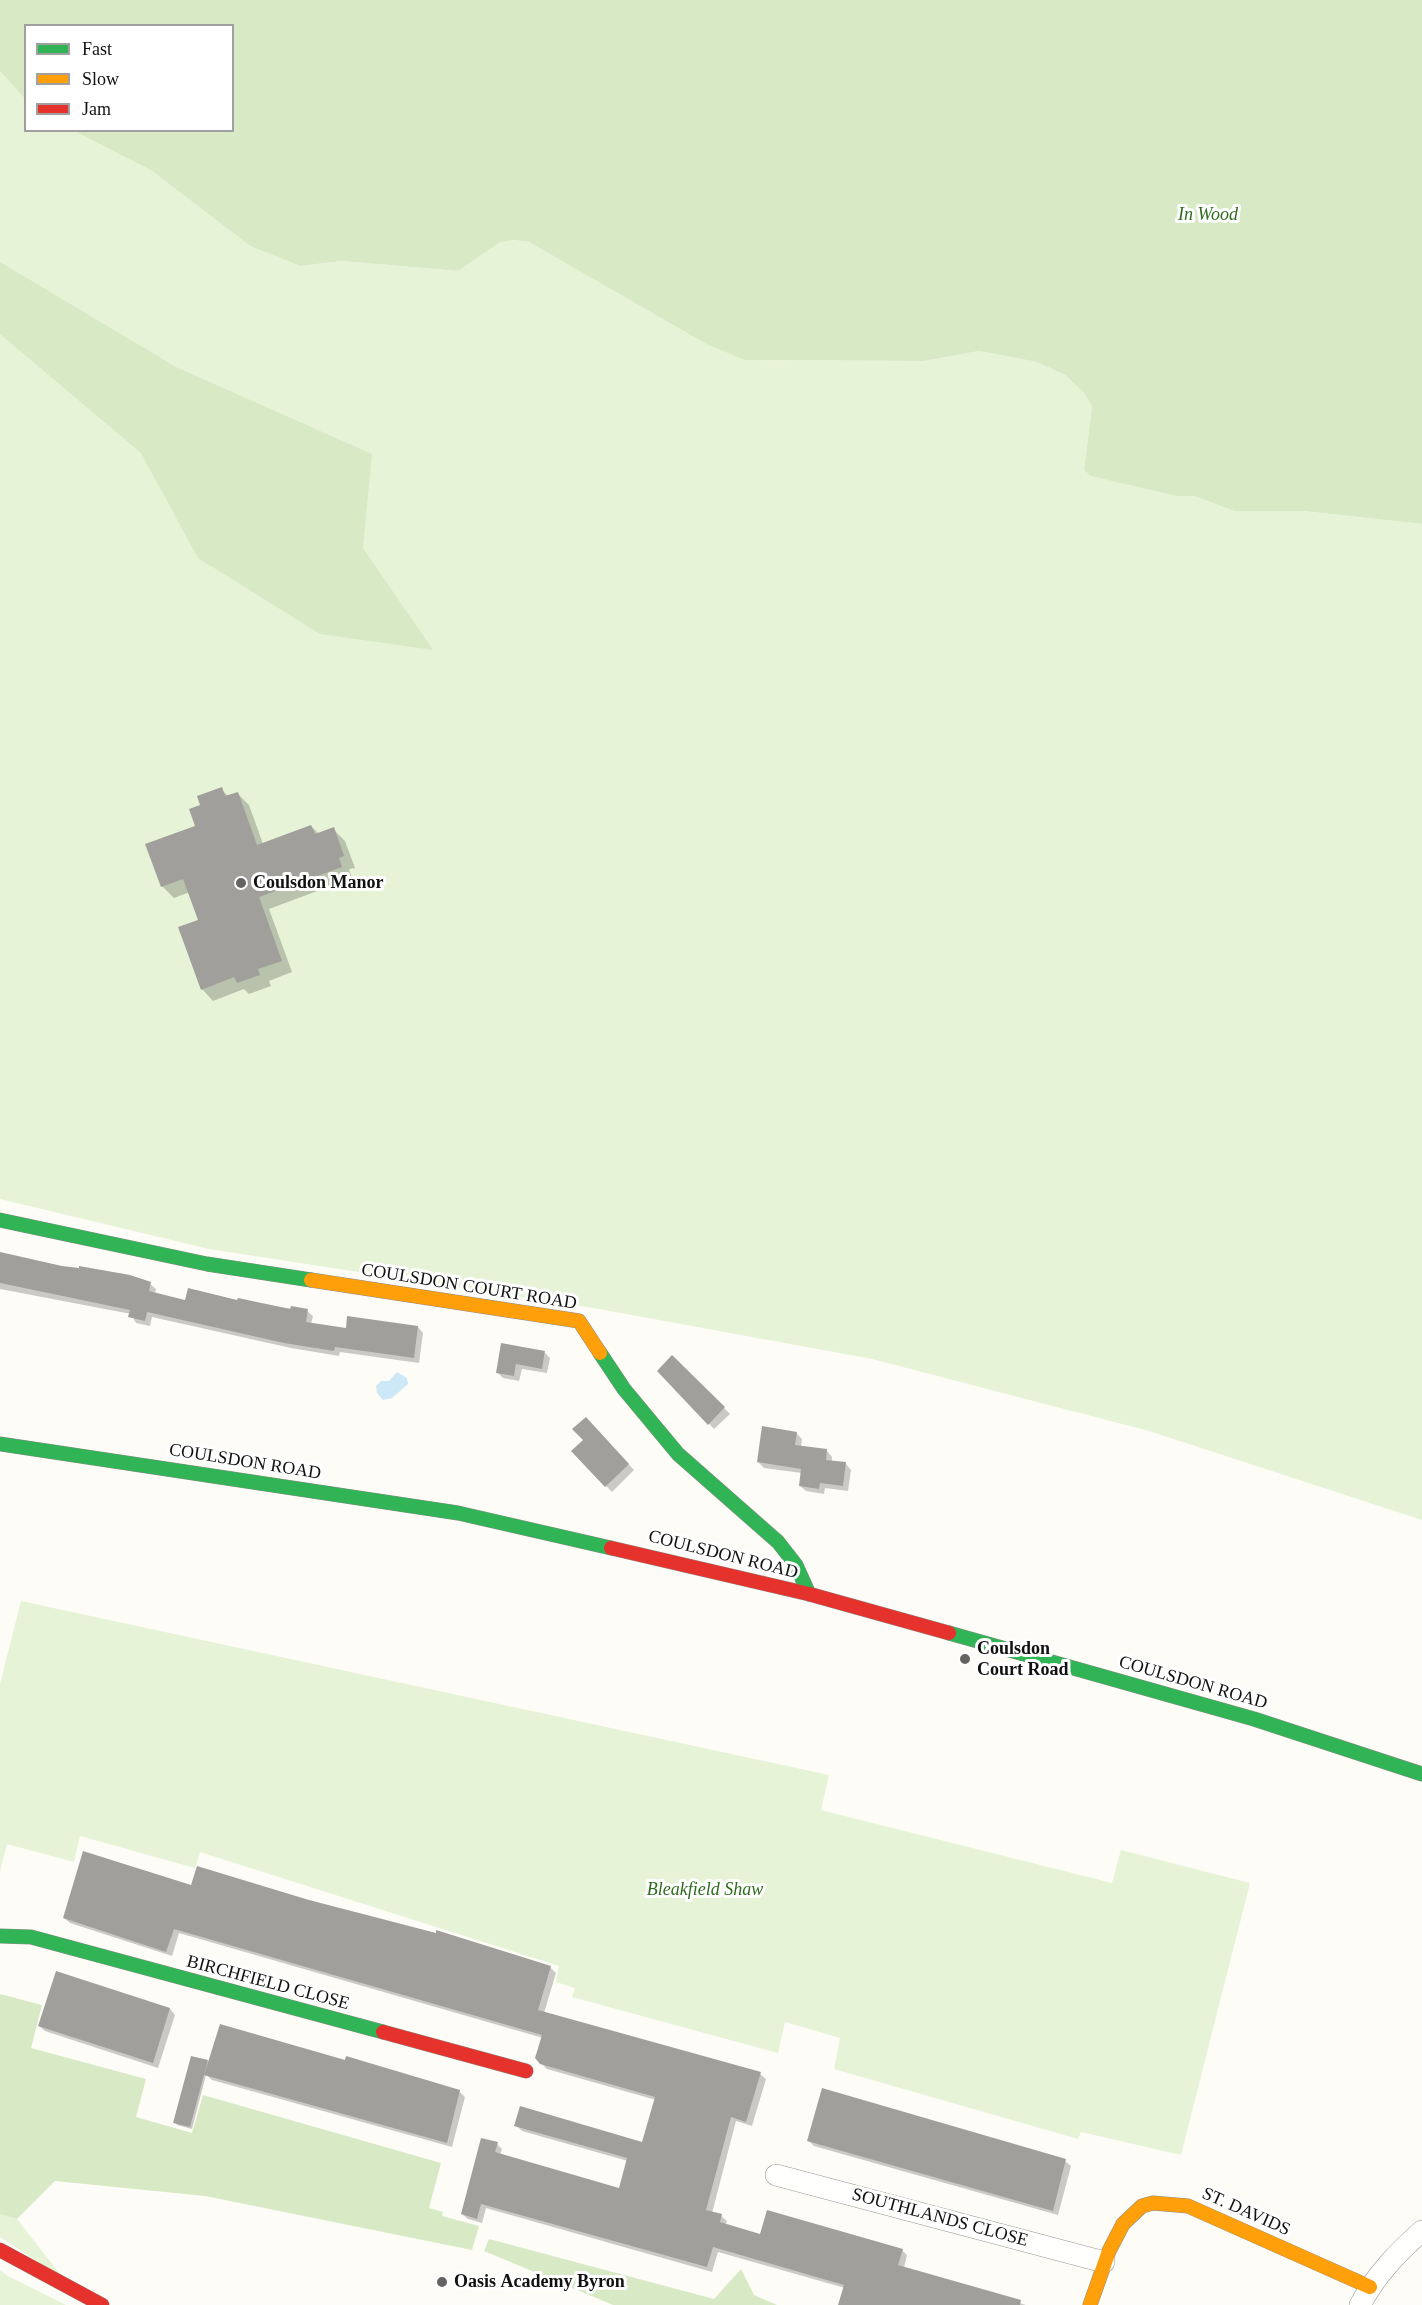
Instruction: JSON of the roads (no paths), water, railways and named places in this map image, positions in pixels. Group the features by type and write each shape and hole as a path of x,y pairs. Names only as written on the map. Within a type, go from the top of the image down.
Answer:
{"street":[{"name":"COULSDON COURT ROAD","path":"0,1220 207,1264 579,1321 624,1389 678,1454 778,1542 796,1565 809,1594"},
{"name":"COULSDON ROAD","path":"0,1444 458,1513 809,1594 1254,1719 1422,1774"},
{"name":"BIRCHFIELD CLOSE","path":"0,1936 31,1937 526,2071"},
{"name":"SOUTHLANDS CLOSE","path":"776,2175 1104,2262"},
{"name":"ST. DAVIDS","path":"1090,2305 1104,2262 1119,2230 1142,2206 1164,2202 1188,2205 1365,2296"},
{"path":"1365,2296 1391,2259 1422,2230"},
{"path":"0,2250 102,2305"}],"water":[{"path":"397,1372 407,1378 408,1384 392,1398 383,1400 377,1393 376,1386 381,1381 389,1381"}],"place":[{"name":"Coulsdon Manor","path":"241,883"},
{"name":"Coulsdon Court Road","path":"965,1659"},
{"name":"Oasis Academy Byron","path":"442,2282"}],"park label":[{"name":"In Wood","path":"1208,215"},
{"name":"Bleakfield Shaw","path":"705,1890"}]}
